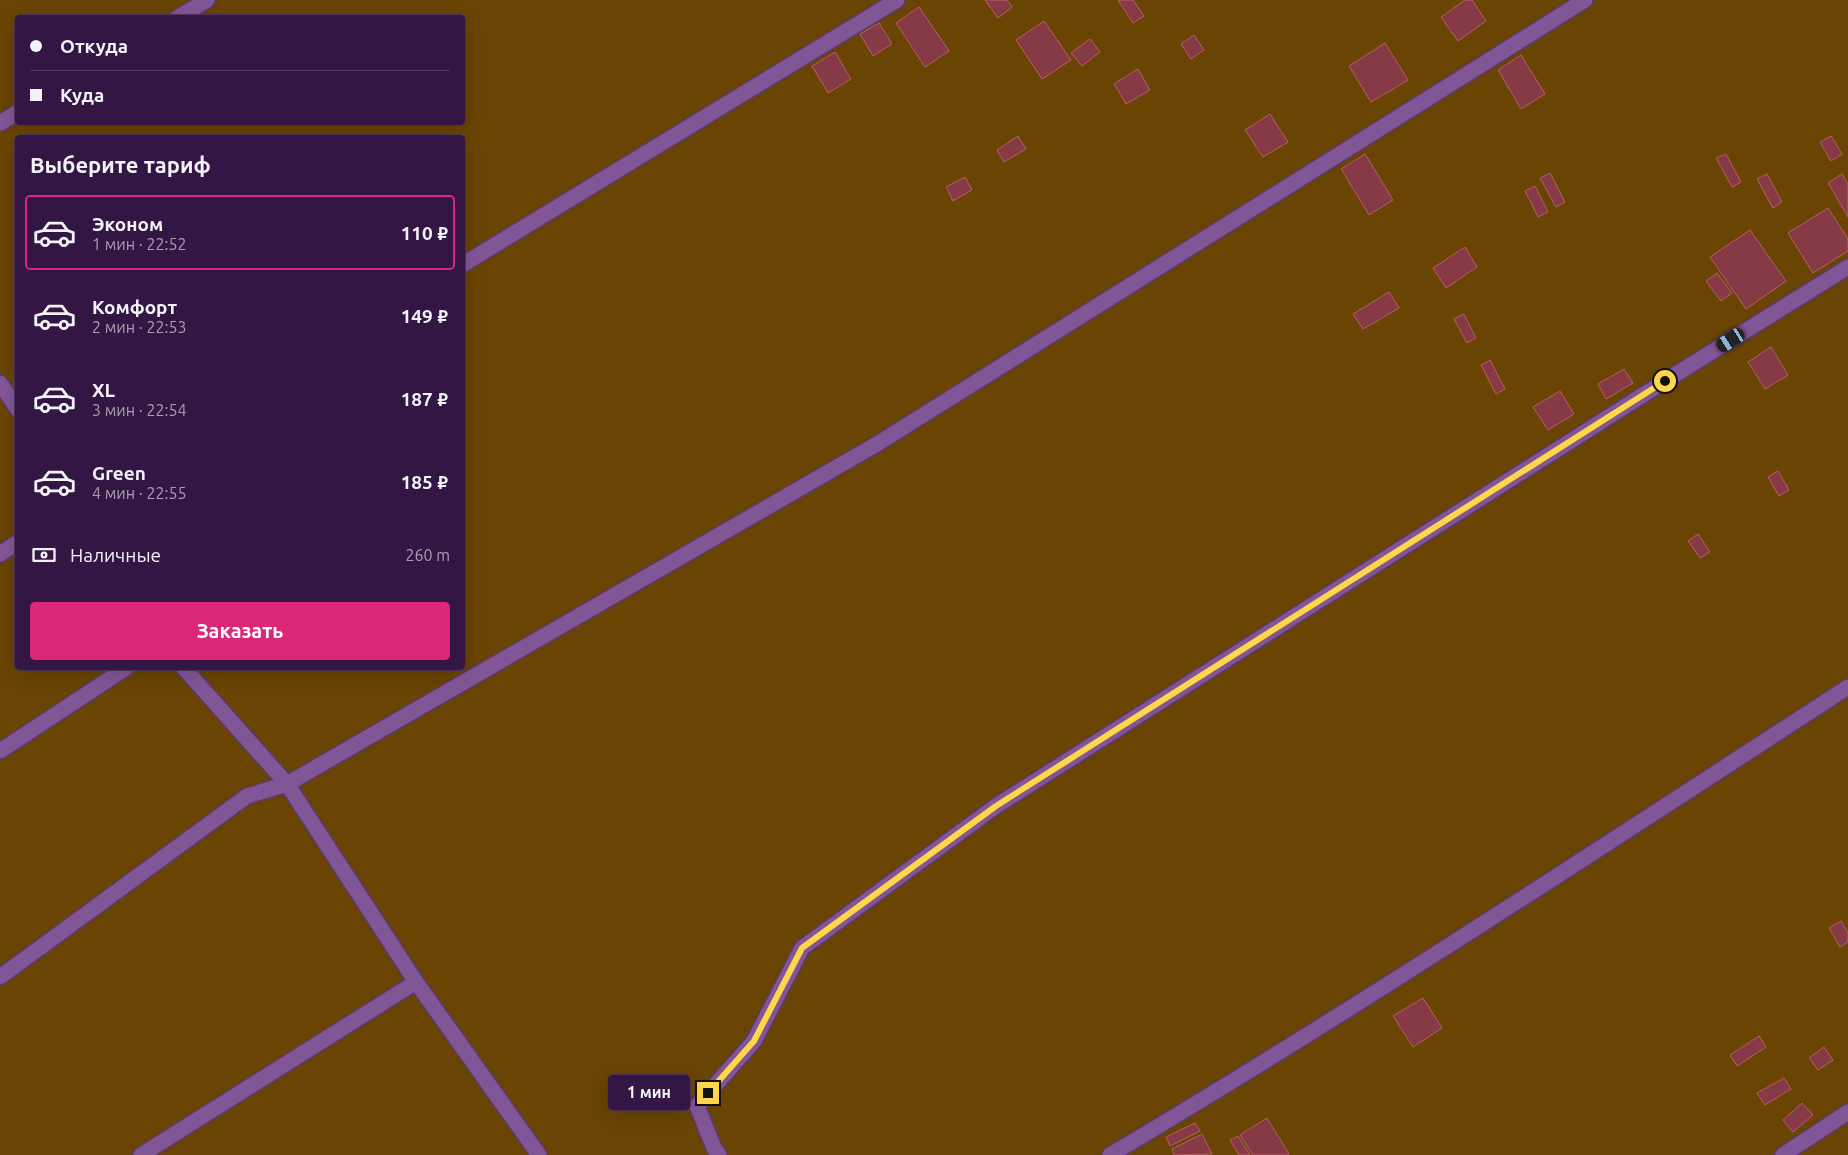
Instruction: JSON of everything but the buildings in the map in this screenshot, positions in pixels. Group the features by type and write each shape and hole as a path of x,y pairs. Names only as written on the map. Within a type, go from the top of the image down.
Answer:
{"street":[{"path":"182,15 207,0"},
{"path":"465,263 897,0"},
{"path":"0,977 247,796 287,784 877,444 1585,0"},
{"path":"0,123 15,114"},
{"path":"719,1155 714,1148 697,1106 754,1041 802,948 996,806 1656,386 1848,267"},
{"path":"0,383 15,406"},
{"path":"0,554 15,544"},
{"path":"0,751 123,670"},
{"path":"186,670 287,784 416,982 539,1155"},
{"path":"1110,1155 1244,1076 1503,912 1848,687"},
{"path":"141,1155 416,982"},
{"path":"1784,1155 1848,1112"}],"shaded area":[{"path":"0,0 1848,0 1848,1155 0,1155"}],"route":[{"path":"708,1093 754,1041 802,948 996,806 1665,381"}]}
